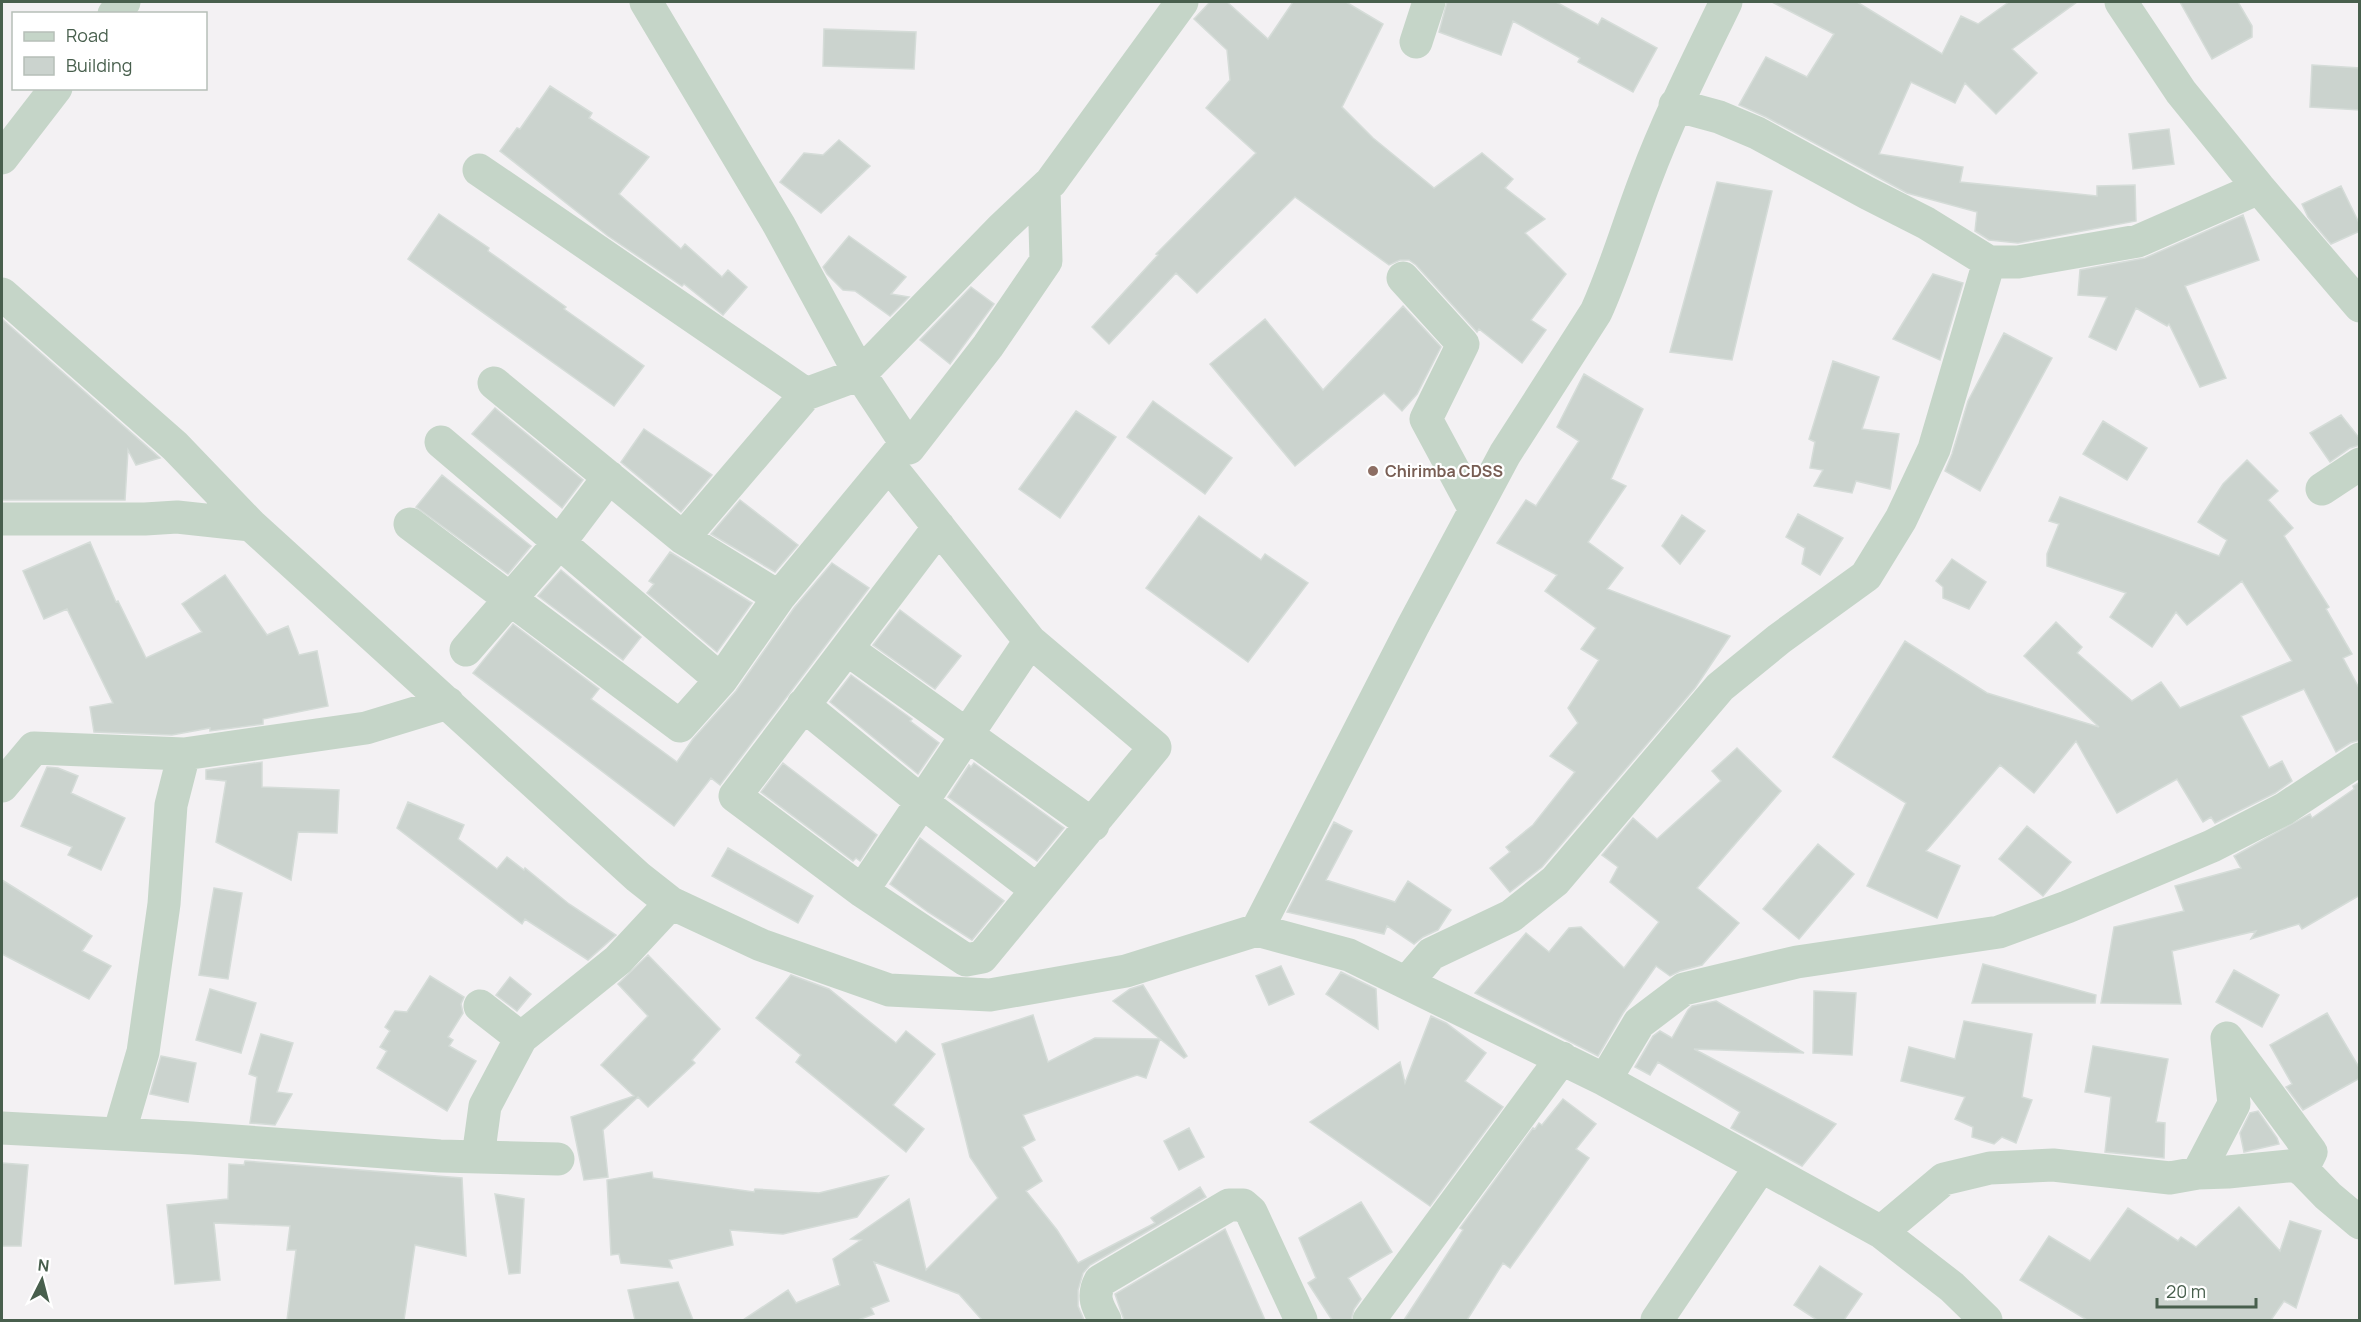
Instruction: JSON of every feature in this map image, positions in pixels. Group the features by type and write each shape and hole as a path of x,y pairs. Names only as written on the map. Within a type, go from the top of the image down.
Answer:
{"street":[{"path":"646,2 779,225 860,374 897,454 939,527 1030,641 1155,747 982,957 966,960 862,891 735,796 939,527"},
{"path":"683,538 806,394 860,374 1002,228 1051,182 1182,2"},
{"path":"1416,42 1429,2"},
{"path":"1257,930 1505,454 1596,312 1676,105 1726,2"},
{"path":"2121,2 2181,92 2360,306"},
{"path":"2,158 54,90"},
{"path":"1676,105 1719,117 1757,133 1926,223 1989,262 2018,262 2138,242 2259,188"},
{"path":"479,170 806,394"},
{"path":"410,524 680,726 721,680 779,597 897,454 909,448 988,346 1046,261 1044,189"},
{"path":"1407,982 1431,954 1511,916 1555,881 1720,687 1779,639 1866,576 1900,519 1934,448 1989,262"},
{"path":"1403,279 1463,344 1426,419 1475,510"},
{"path":"2,294 175,446 251,525 638,877 671,903 761,945 890,990 990,995 1126,970 1257,930 1349,955 1605,1080 1881,1232 1952,1287 1986,1320"},
{"path":"495,383 683,538 779,597"},
{"path":"441,442 721,680"},
{"path":"2322,489 2360,464"},
{"path":"466,650 559,543 609,477"},
{"path":"2,519 94,520 177,517 251,525"},
{"path":"103,540 161,526 177,517"},
{"path":"862,891 1030,641"},
{"path":"847,649 1093,825"},
{"path":"2,786 34,748 184,754 366,728 448,704"},
{"path":"803,705 922,802 1037,890"},
{"path":"120,1134 143,1052 164,904 171,805 184,754"},
{"path":"1605,1080 1639,1023 1684,989 1797,962 1999,932 2067,907 2212,846 2284,809 2360,759"},
{"path":"478,1157 485,1106 521,1038 618,960 671,903"},
{"path":"480,1006 521,1038"},
{"path":"2198,1173 2234,1104 2227,1038 2311,1152 2302,1170"},
{"path":"1369,1320 1562,1058"},
{"path":"2,1128 478,1157 558,1159"},
{"path":"1881,1232 1944,1179 1990,1168 2054,1164 2170,1178 2198,1173 2298,1165 2360,1223"},
{"path":"1657,1320 1761,1166"},
{"path":"1105,1320 1096,1304 1094,1292 1100,1281 1229,1205 1243,1205 1251,1212 1301,1320"}],"building":[{"path":"1210,2 1227,2 1268,39 1293,2 1346,2 1383,24 1342,107 1373,138 1434,188 1482,153 1513,179 1505,188 1545,219 1525,233 1566,274 1531,320 1546,330 1522,363 1479,329 1477,332 1416,265 1409,260 1400,260 1389,265 1295,197 1197,293 1176,273 1109,344 1092,327 1158,255 1156,254 1256,153 1206,108 1230,80 1227,50 1194,19"},
{"path":"1447,2 1556,2 1598,25 1602,18 1657,48 1633,92 1578,62 1580,58 1513,21 1501,55 1439,32"},
{"path":"1772,2 1857,2 1942,54 1961,16 1978,24 2009,2 2077,2 2012,49 2037,73 1996,114 1965,83 1955,103 1911,82 1879,154 1963,167 1960,182 2097,196 2097,186 2135,185 2136,221 2018,243 1989,240 1975,231 1977,212 1907,193 1766,117 1739,105 1766,57 1807,77 1834,34"},
{"path":"2180,2 2238,2 2252,26 2252,37 2212,59"},
{"path":"824,29 916,32 914,69 823,66"},
{"path":"2312,65 2360,68 2360,110 2310,107"},
{"path":"550,86 592,113 589,118 649,157 619,194 681,249 685,244 722,277 728,270 747,287 723,315 684,284 682,286 608,236 500,151 517,128 520,129"},
{"path":"2169,129 2174,164 2133,169 2129,134"},
{"path":"839,140 870,166 821,213 780,182 804,153 823,155"},
{"path":"1717,182 1772,191 1732,360 1670,352"},
{"path":"2341,186 2360,225 2360,231 2331,244 2308,217 2302,204"},
{"path":"439,214 489,248 488,251 566,307 564,309 644,366 614,406 408,259"},
{"path":"2243,215 2259,260 2185,286 2226,378 2200,387 2169,324 2167,326 2136,308 2116,350 2089,337 2107,297 2078,295 2080,270 2145,258"},
{"path":"849,236 906,277 891,294 909,297 890,316 855,291 843,290 823,267"},
{"path":"1933,274 1963,283 1940,360 1893,339"},
{"path":"971,287 994,304 950,364 920,340"},
{"path":"1403,306 1441,347 1417,394 1402,411 1384,393 1295,466 1210,364 1265,319 1323,390"},
{"path":"2,319 160,458 136,465 128,450 125,500 2,500"},
{"path":"2004,333 2052,358 1980,491 1945,471 1968,401"},
{"path":"1833,361 1879,377 1862,429 1899,434 1890,489 1856,481 1852,493 1814,486 1823,470 1810,468 1815,442 1809,439"},
{"path":"1584,374 1643,409 1611,479 1626,486 1588,542 1623,568 1607,589 1730,636 1695,688 1542,867 1510,892 1490,868 1510,852 1506,847 1533,825 1575,772 1550,756 1578,723 1568,708 1599,660 1581,649 1596,628 1545,591 1557,575 1497,543 1526,500 1536,506 1579,441 1557,427"},
{"path":"1153,401 1232,458 1205,494 1127,437"},
{"path":"495,408 583,480 562,508 472,434"},
{"path":"1076,411 1116,437 1060,518 1019,489"},
{"path":"2341,415 2360,439 2360,445 2350,448 2330,462 2310,433"},
{"path":"2103,421 2147,448 2127,480 2083,454"},
{"path":"644,429 712,475 681,512 621,462"},
{"path":"2247,460 2278,491 2268,500 2293,528 2284,536 2329,607 2326,609 2352,654 2343,658 2360,690 2360,740 2336,752 2304,689 2241,716 2269,768 2282,761 2292,781 2275,793 2215,823 2211,817 2203,822 2177,779 2117,813 2076,741 2034,793 2000,765 1926,851 1960,866 1937,918 1867,886 1906,803 1833,757 1905,641 1987,693 2099,727 2024,656 2056,622 2082,647 2077,653 2132,701 2161,682 2180,708 2292,661 2242,581 2187,625 2176,612 2152,647 2110,617 2126,593 2047,566 2047,554 2059,524 2049,521 2060,497 2219,556 2227,540 2198,522 2223,484"},
{"path":"442,475 531,546 508,574 416,507"},
{"path":"740,500 798,545 775,572 711,534"},
{"path":"1798,514 1843,538 1820,575 1802,564 1805,548 1786,537"},
{"path":"1682,515 1705,531 1680,564 1662,546"},
{"path":"1199,516 1261,560 1265,554 1308,583 1248,662 1146,588"},
{"path":"90,542 116,602 118,601 146,658 202,632 182,604 225,575 267,635 288,626 299,655 317,651 328,706 263,719 263,724 210,731 210,728 172,735 94,732 90,707 113,703 67,609 44,619 23,571"},
{"path":"670,552 752,603 717,652 647,593 654,584 649,581"},
{"path":"1952,559 1986,582 1969,609 1943,598 1943,587 1936,581"},
{"path":"832,563 869,588 720,785 711,778 674,826 473,673 513,624 599,689 591,699 677,762 693,739 736,691 794,608"},
{"path":"561,570 641,637 623,660 538,596"},
{"path":"900,610 961,656 935,689 873,645"},
{"path":"851,675 912,719 910,721 939,743 918,774 830,702"},
{"path":"1737,748 1781,791 1697,888 1739,923 1702,965 1670,976 1656,966 1623,1013 1598,1056 1475,993 1526,933 1549,952 1569,928 1581,927 1624,968 1659,922 1610,882 1618,867 1602,855 1633,818 1657,839 1721,781 1712,771"},
{"path":"262,762 262,787 339,790 337,833 298,832 291,880 216,842 226,781 206,779 206,770"},
{"path":"783,763 877,835 860,861 856,858 853,861 761,792"},
{"path":"974,763 1064,828 1037,861 948,797 969,765 971,767"},
{"path":"47,767 58,768 78,776 71,793 125,818 101,870 68,855 72,847 21,826"},
{"path":"2360,782 2360,895 2302,929 2299,924 2251,939 2256,931 2172,951 2181,1004 2101,1003 2114,927 2184,911 2175,886 2241,868 2234,856 2310,814 2312,818 2354,789 2353,786"},
{"path":"408,802 464,825 458,839 497,869 507,857 524,870 525,868 569,904 616,935 588,960 525,919 522,924 397,828"},
{"path":"1334,822 1352,831 1326,880 1395,902 1408,881 1451,910 1438,930 1414,944 1387,926 1384,934 1287,912"},
{"path":"2027,826 2071,862 2043,896 1999,859"},
{"path":"920,838 1004,901 972,940 890,884"},
{"path":"1818,844 1854,874 1799,939 1763,909"},
{"path":"728,848 813,896 798,923 712,876"},
{"path":"2,880 92,936 82,951 111,966 89,999 2,954"},
{"path":"214,888 242,893 228,979 199,975"},
{"path":"648,955 720,1029 692,1060 695,1063 648,1107 638,1097 603,1130 608,1177 584,1180 571,1117 634,1096 601,1065 648,1016 618,984"},
{"path":"1983,964 2096,995 2095,1003 1972,1003"},
{"path":"1281,966 1294,994 1269,1005 1256,976"},
{"path":"2234,970 2279,995 2262,1027 2216,1002"},
{"path":"1341,972 1376,989 1378,1029 1326,994"},
{"path":"791,975 829,989 896,1043 906,1031 935,1054 893,1105 924,1129 906,1152 796,1062 801,1055 756,1018"},
{"path":"430,976 464,997 461,1004 463,1013 448,1037 453,1040 449,1046 476,1061 447,1111 377,1068 387,1051 380,1047 390,1031 385,1027 395,1011 407,1012"},
{"path":"510,977 531,994 517,1011 496,995"},
{"path":"1143,985 1187,1056 1184,1058 1113,1001 1130,989"},
{"path":"210,989 256,1003 241,1053 196,1040"},
{"path":"1814,991 1856,993 1852,1055 1813,1053"},
{"path":"1716,1001 1804,1053 1694,1049 1836,1124 1802,1166 1731,1128 1740,1112 1658,1062 1650,1075 1635,1067 1653,1036 1660,1031 1672,1038 1692,1006"},
{"path":"2327,1013 2360,1069 2360,1078 2303,1110 2286,1087 2292,1084 2270,1045"},
{"path":"1033,1015 1048,1062 1095,1038 1160,1039 1146,1078 1137,1075 1023,1115 1035,1140 1022,1147 1042,1181 1026,1191 1057,1230 1078,1263 1155,1223 1151,1218 1200,1187 1206,1197 1090,1265 1083,1273 1078,1290 1078,1306 1084,1320 982,1320 959,1294 874,1262 889,1301 871,1308 874,1314 858,1320 743,1320 788,1290 796,1303 840,1285 833,1259 861,1240 851,1239 909,1199 926,1270 998,1198 970,1157 942,1044"},
{"path":"1431,1016 1446,1023 1486,1053 1465,1081 1503,1107 1430,1206 1310,1122 1400,1062 1405,1083"},
{"path":"1964,1021 2032,1034 2022,1097 2032,1100 2016,1143 2002,1137 1994,1144 1972,1137 1973,1127 1955,1119 1965,1097 1901,1081 1909,1047 1955,1059"},
{"path":"261,1034 293,1043 277,1092 292,1094 275,1125 250,1123 257,1077 249,1074"},
{"path":"2093,1046 2168,1059 2156,1122 2165,1123 2164,1158 2105,1152 2111,1097 2085,1092"},
{"path":"161,1056 196,1063 188,1102 150,1094"},
{"path":"1563,1099 1596,1124 1576,1149 1589,1158 1510,1268 1503,1263 1467,1320 1404,1320 1463,1230 1460,1228 1533,1128 1535,1129 1539,1123 1542,1125"},
{"path":"2258,1111 2279,1144 2244,1152 2240,1133 2250,1113"},
{"path":"1189,1128 1204,1157 1179,1170 1164,1141"},
{"path":"245,1161 462,1178 466,1256 415,1245 404,1320 287,1320 296,1250 287,1250 290,1226 214,1223 220,1280 175,1284 167,1205 228,1199 229,1164 244,1165"},
{"path":"2,1163 28,1165 21,1246 2,1246"},
{"path":"652,1172 653,1178 754,1192 755,1189 819,1193 888,1176 857,1217 783,1234 730,1230 733,1245 669,1260 672,1268 621,1263 619,1254 611,1255 607,1180"},
{"path":"495,1194 524,1199 520,1273 509,1274"},
{"path":"1361,1202 1392,1252 1348,1278 1361,1299 1354,1309 1351,1320 1332,1320 1308,1283 1316,1278 1299,1238"},
{"path":"2239,1207 2280,1251 2290,1221 2321,1231 2296,1308 2284,1301 2271,1320 2087,1320 2020,1280 2049,1236 2090,1261 2128,1208 2178,1241 2181,1237 2196,1247"},
{"path":"1225,1229 1265,1320 1124,1320 1115,1294"},
{"path":"1820,1266 1862,1294 1844,1320 1817,1320 1794,1305"},
{"path":"678,1282 693,1320 635,1320 628,1290"}],"place":[{"name":"Chirimba CDSS","path":"1373,471"}]}
